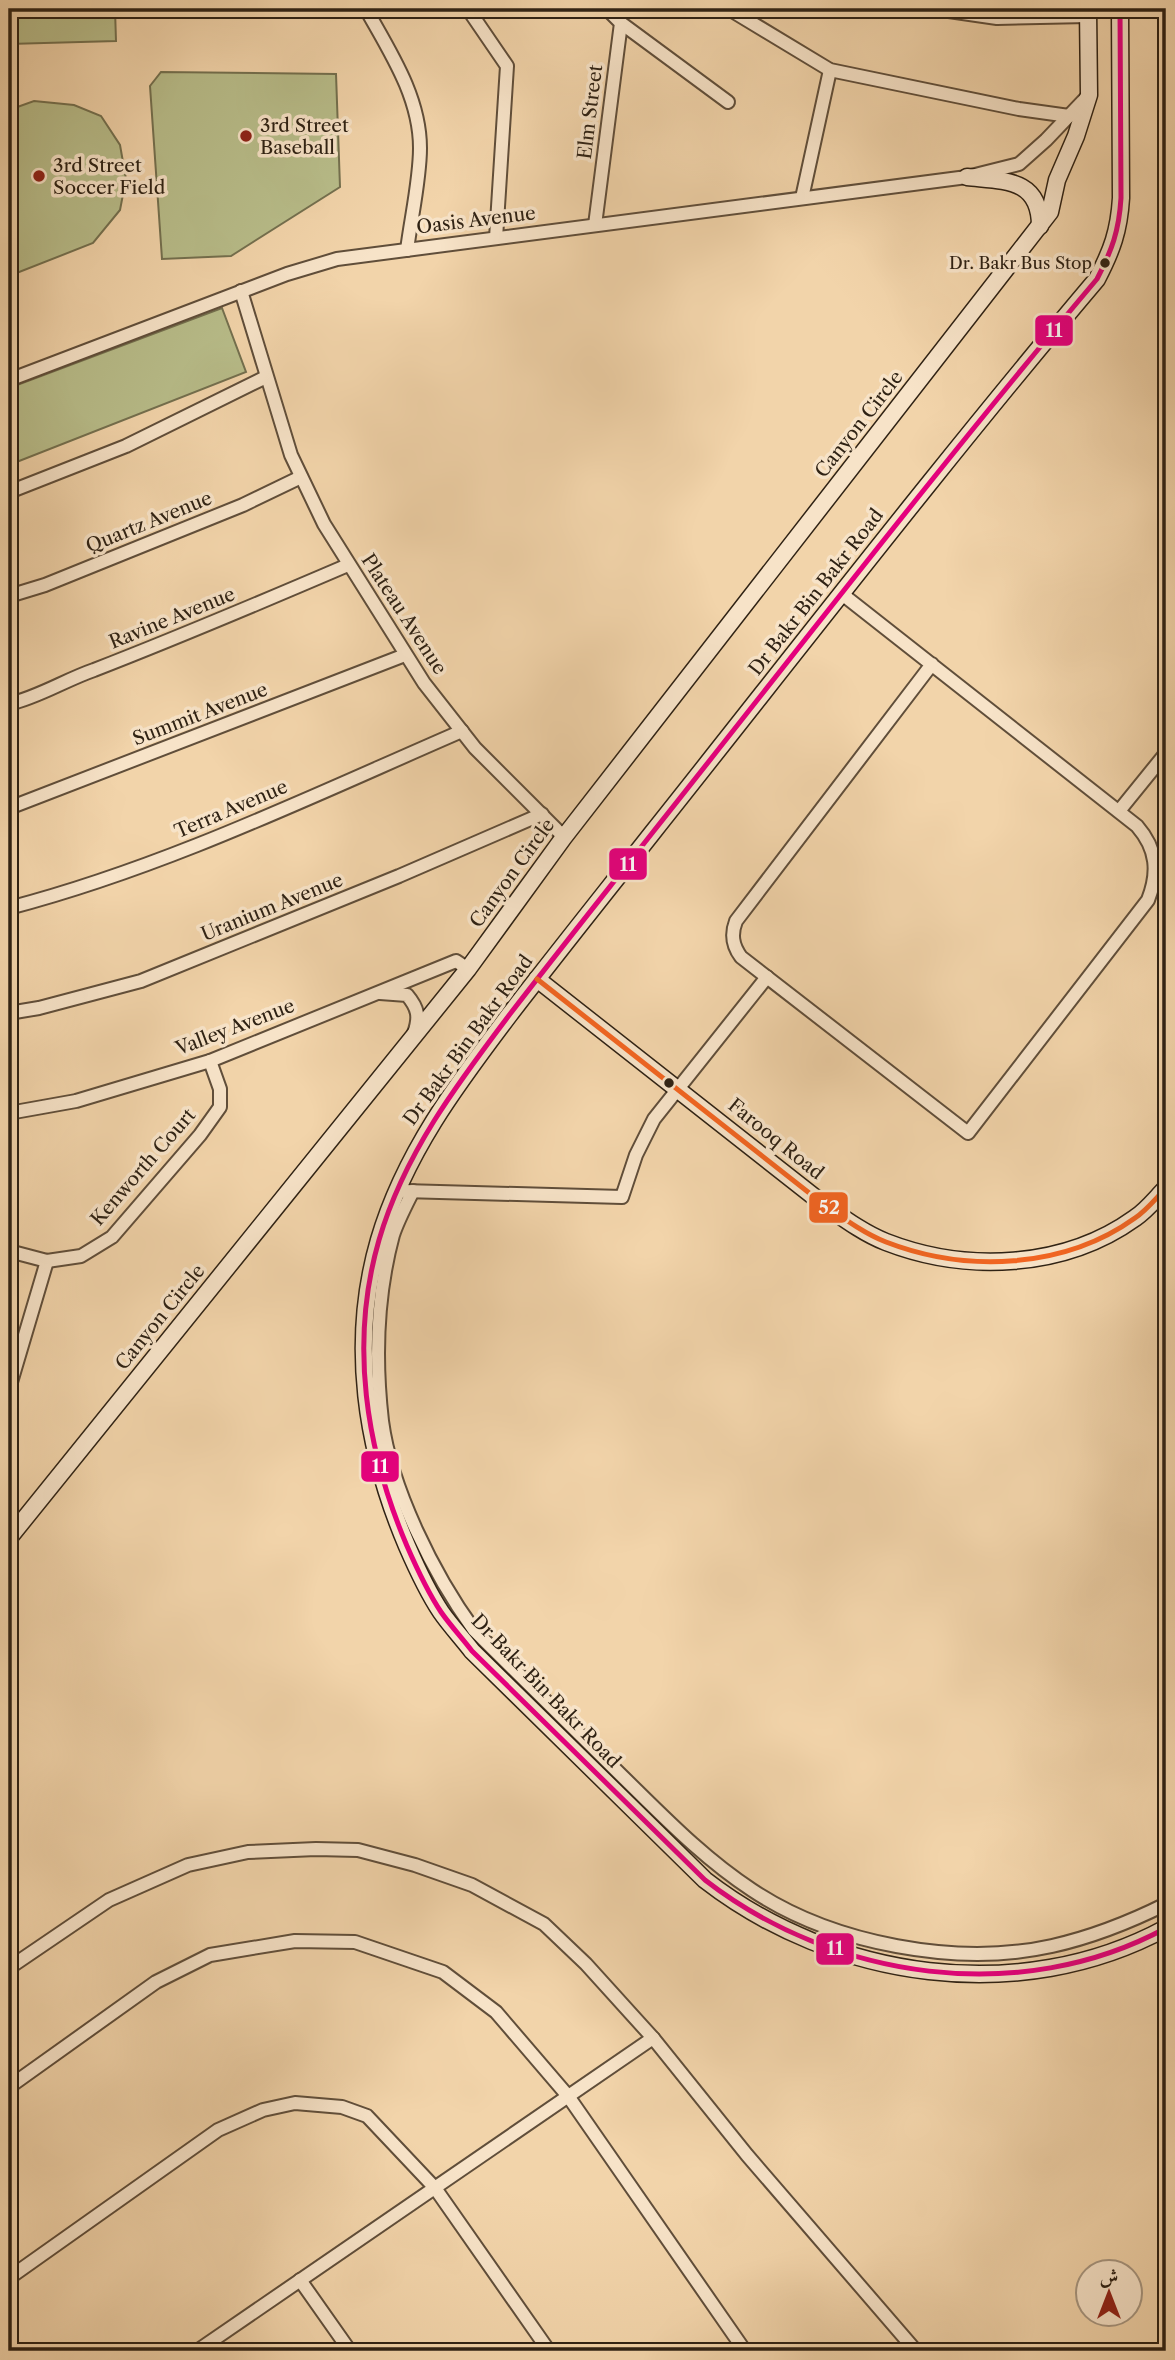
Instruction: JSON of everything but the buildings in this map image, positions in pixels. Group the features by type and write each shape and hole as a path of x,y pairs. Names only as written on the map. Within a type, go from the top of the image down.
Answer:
{"street":[{"path":"366,9 399,67 412,102 420,147 407,250"},
{"path":"468,9 507,66 496,238"},
{"path":"607,9 621,23 728,102"},
{"path":"729,9 830,70 1019,109 1069,116"},
{"path":"935,9 997,18 1088,12"},
{"name":"Dr Bakr Bin Bakr Road","path":"1120,9 1119,226 1111,251 1097,279 910,505 537,979 467,1071 431,1124 410,1159 405,1191 378,1242 364,1336 364,1383 370,1430 383,1485 418,1573 441,1611 472,1651 705,1880 732,1901 763,1919 830,1950 878,1964 927,1971 1001,1973 1040,1969 1113,1952 1166,1928"},
{"name":"Canyon Circle","path":"9,1538 468,968 564,837 1050,212 1056,186 1089,95 1088,12"},
{"name":"Elm Street","path":"595,225 621,23"},
{"path":"802,198 830,70"},
{"name":"Oasis Avenue","path":"9,380 241,292 337,259 967,177 1019,164 1046,141 1089,95"},
{"name":"Oasis Avenue","path":"967,177 1056,186"},
{"path":"1013,182 1031,191 1038,205 1040,226"},
{"name":"Plateau Avenue","path":"241,292 291,455 324,524 348,565 424,683 475,748 564,837"},
{"path":"9,492 125,446 266,377"},
{"name":"Quartz Avenue","path":"9,596 45,585 158,537 243,505 301,477"},
{"name":"Ravine Avenue","path":"9,704 26,700 79,675 348,565"},
{"path":"842,594 932,664 1119,811 1148,838 1154,852 1154,885 1147,901 968,1133 741,957 735,949 733,938 736,921 932,664"},
{"name":"Summit Avenue","path":"9,808 405,655"},
{"name":"Terra Avenue","path":"9,908 118,876 463,731"},
{"path":"1119,811 1166,753"},
{"name":"Uranium Avenue","path":"9,1013 141,981 399,876 541,814"},
{"name":"Valley Avenue","path":"9,1113 76,1101 210,1061 456,961 468,968"},
{"path":"767,978 654,1119 643,1137 622,1197 405,1191 384,1279 379,1334 382,1422 392,1463 409,1510 450,1596 474,1630 692,1844 755,1892 790,1912 856,1936 915,1949 975,1953 1010,1952 1051,1946 1133,1921 1166,1904"},
{"name":"Farooq Road","path":"537,979 822,1203 853,1225 884,1241 947,1259 1000,1263 1067,1250 1127,1223 1138,1216 1166,1188"},
{"path":"366,996 386,992 407,995 415,1005 419,1019 413,1036"},
{"name":"Kenworth Court","path":"9,1251 47,1261 81,1256 112,1237 200,1135 220,1107 220,1090 210,1061"},
{"path":"9,1389 47,1261"},
{"path":"9,1968 109,1900 188,1865 248,1852 358,1850 415,1865 472,1885 544,1924 586,1964 653,2038 747,2155 916,2351"},
{"path":"9,2087 156,1982 209,1955 295,1941 355,1942 443,1972 496,2012 568,2096 745,2351"},
{"path":"197,2351 653,2038"},
{"path":"9,2278 218,2130 263,2110 295,2103 342,2107 367,2116 435,2188 550,2351"},
{"path":"300,2280 350,2351"}],"green space":[{"path":"9,9 115,9 116,41 9,44"},
{"path":"137,9 297,9 298,12 137,14"},
{"name":"3rd Street Baseball","path":"161,72 336,74 340,187 231,256 162,259 150,86"},
{"path":"34,101 74,105 101,116 120,145 126,179 120,210 93,243 9,276 9,110"},
{"path":"222,308 246,372 9,465 9,388"}],"transit line":[{"name":"11","path":"1120,9 1120,210 1114,240 1097,279 818,623 528,991 452,1094 417,1149 390,1208 379,1240 370,1279 364,1357 366,1396 381,1472 407,1546 422,1580 441,1612 472,1651 705,1880 756,1914 811,1941 869,1960 929,1971 990,1974 1051,1968 1110,1953 1166,1928"},
{"name":"52","path":"537,979 822,1203 886,1242 917,1252 981,1261 1014,1261 1046,1256 1077,1248 1107,1235 1139,1215 1166,1188"}],"place":[{"name":"3rd Street Baseball","path":"246,136"},
{"name":"3rd Street Soccer Field","path":"39,176"},
{"name":"Dr. Bakr Bus Stop","path":"1105,263"}]}
